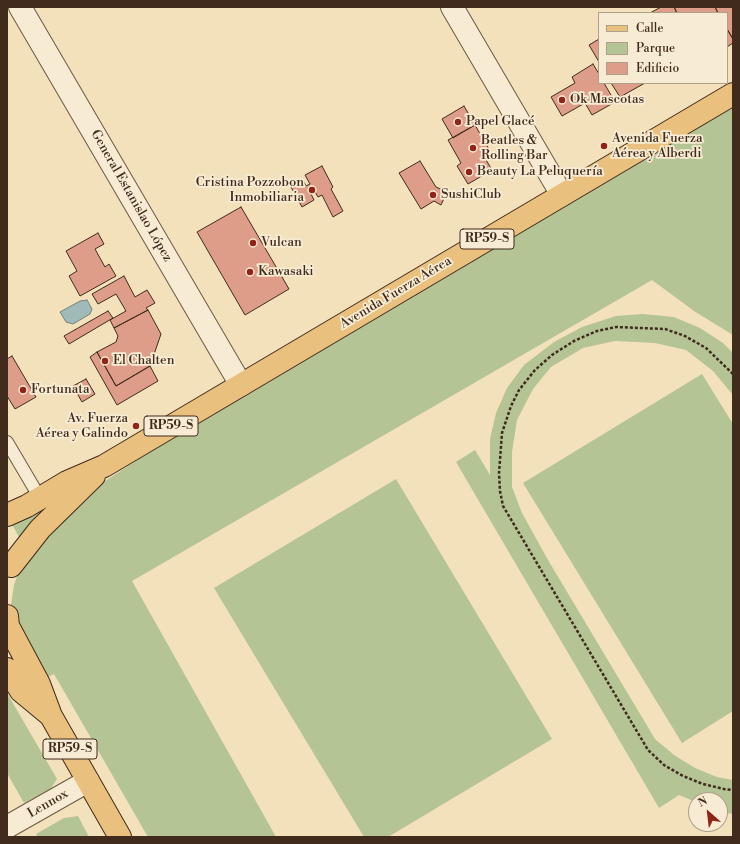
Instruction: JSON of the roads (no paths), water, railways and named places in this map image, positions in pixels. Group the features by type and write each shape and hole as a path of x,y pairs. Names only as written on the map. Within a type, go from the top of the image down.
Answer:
{"main road":[{"name":"Avenida Fuerza Aérea","path":"7,515 67,482 101,468 733,94"},
{"name":"Avenida Fuerza Aérea","path":"9,573 40,529 54,513 79,492 101,468"},
{"name":"Avenida Fuerza Aérea","path":"7,542 11,553 9,573"},
{"name":"RP59-S","path":"7,616 8,626 39,684 51,716 120,837"},
{"name":"RP59-S","path":"7,669 21,691 51,716"}],"street":[{"name":"General Estanislao López","path":"20,7 242,385"},
{"path":"452,7 562,195"},
{"name":"Lennox","path":"7,827 88,782"}],"lane":[{"path":"7,442 40,498"}],"water":[{"path":"87,300 92,309 90,314 73,324 66,322 60,312 80,301"}],"place":[{"name":"Ok Mascotas","path":"562,100"},
{"name":"Papel Glacé","path":"458,122"},
{"name":"Avenida Fuerza Aérea y Alberdi","path":"604,146"},
{"name":"Beatles & Rolling Bar","path":"473,148"},
{"name":"Beauty La Peluquería","path":"469,172"},
{"name":"Cristina Pozzobon Inmobiliaria","path":"312,190"},
{"name":"SushiClub","path":"433,195"},
{"name":"Vulcan","path":"253,243"},
{"name":"Kawasaki","path":"250,272"},
{"name":"El Chalten","path":"105,361"},
{"name":"Fortunata","path":"23,390"},
{"name":"Av. Fuerza Aérea y Galindo","path":"136,426"}]}
